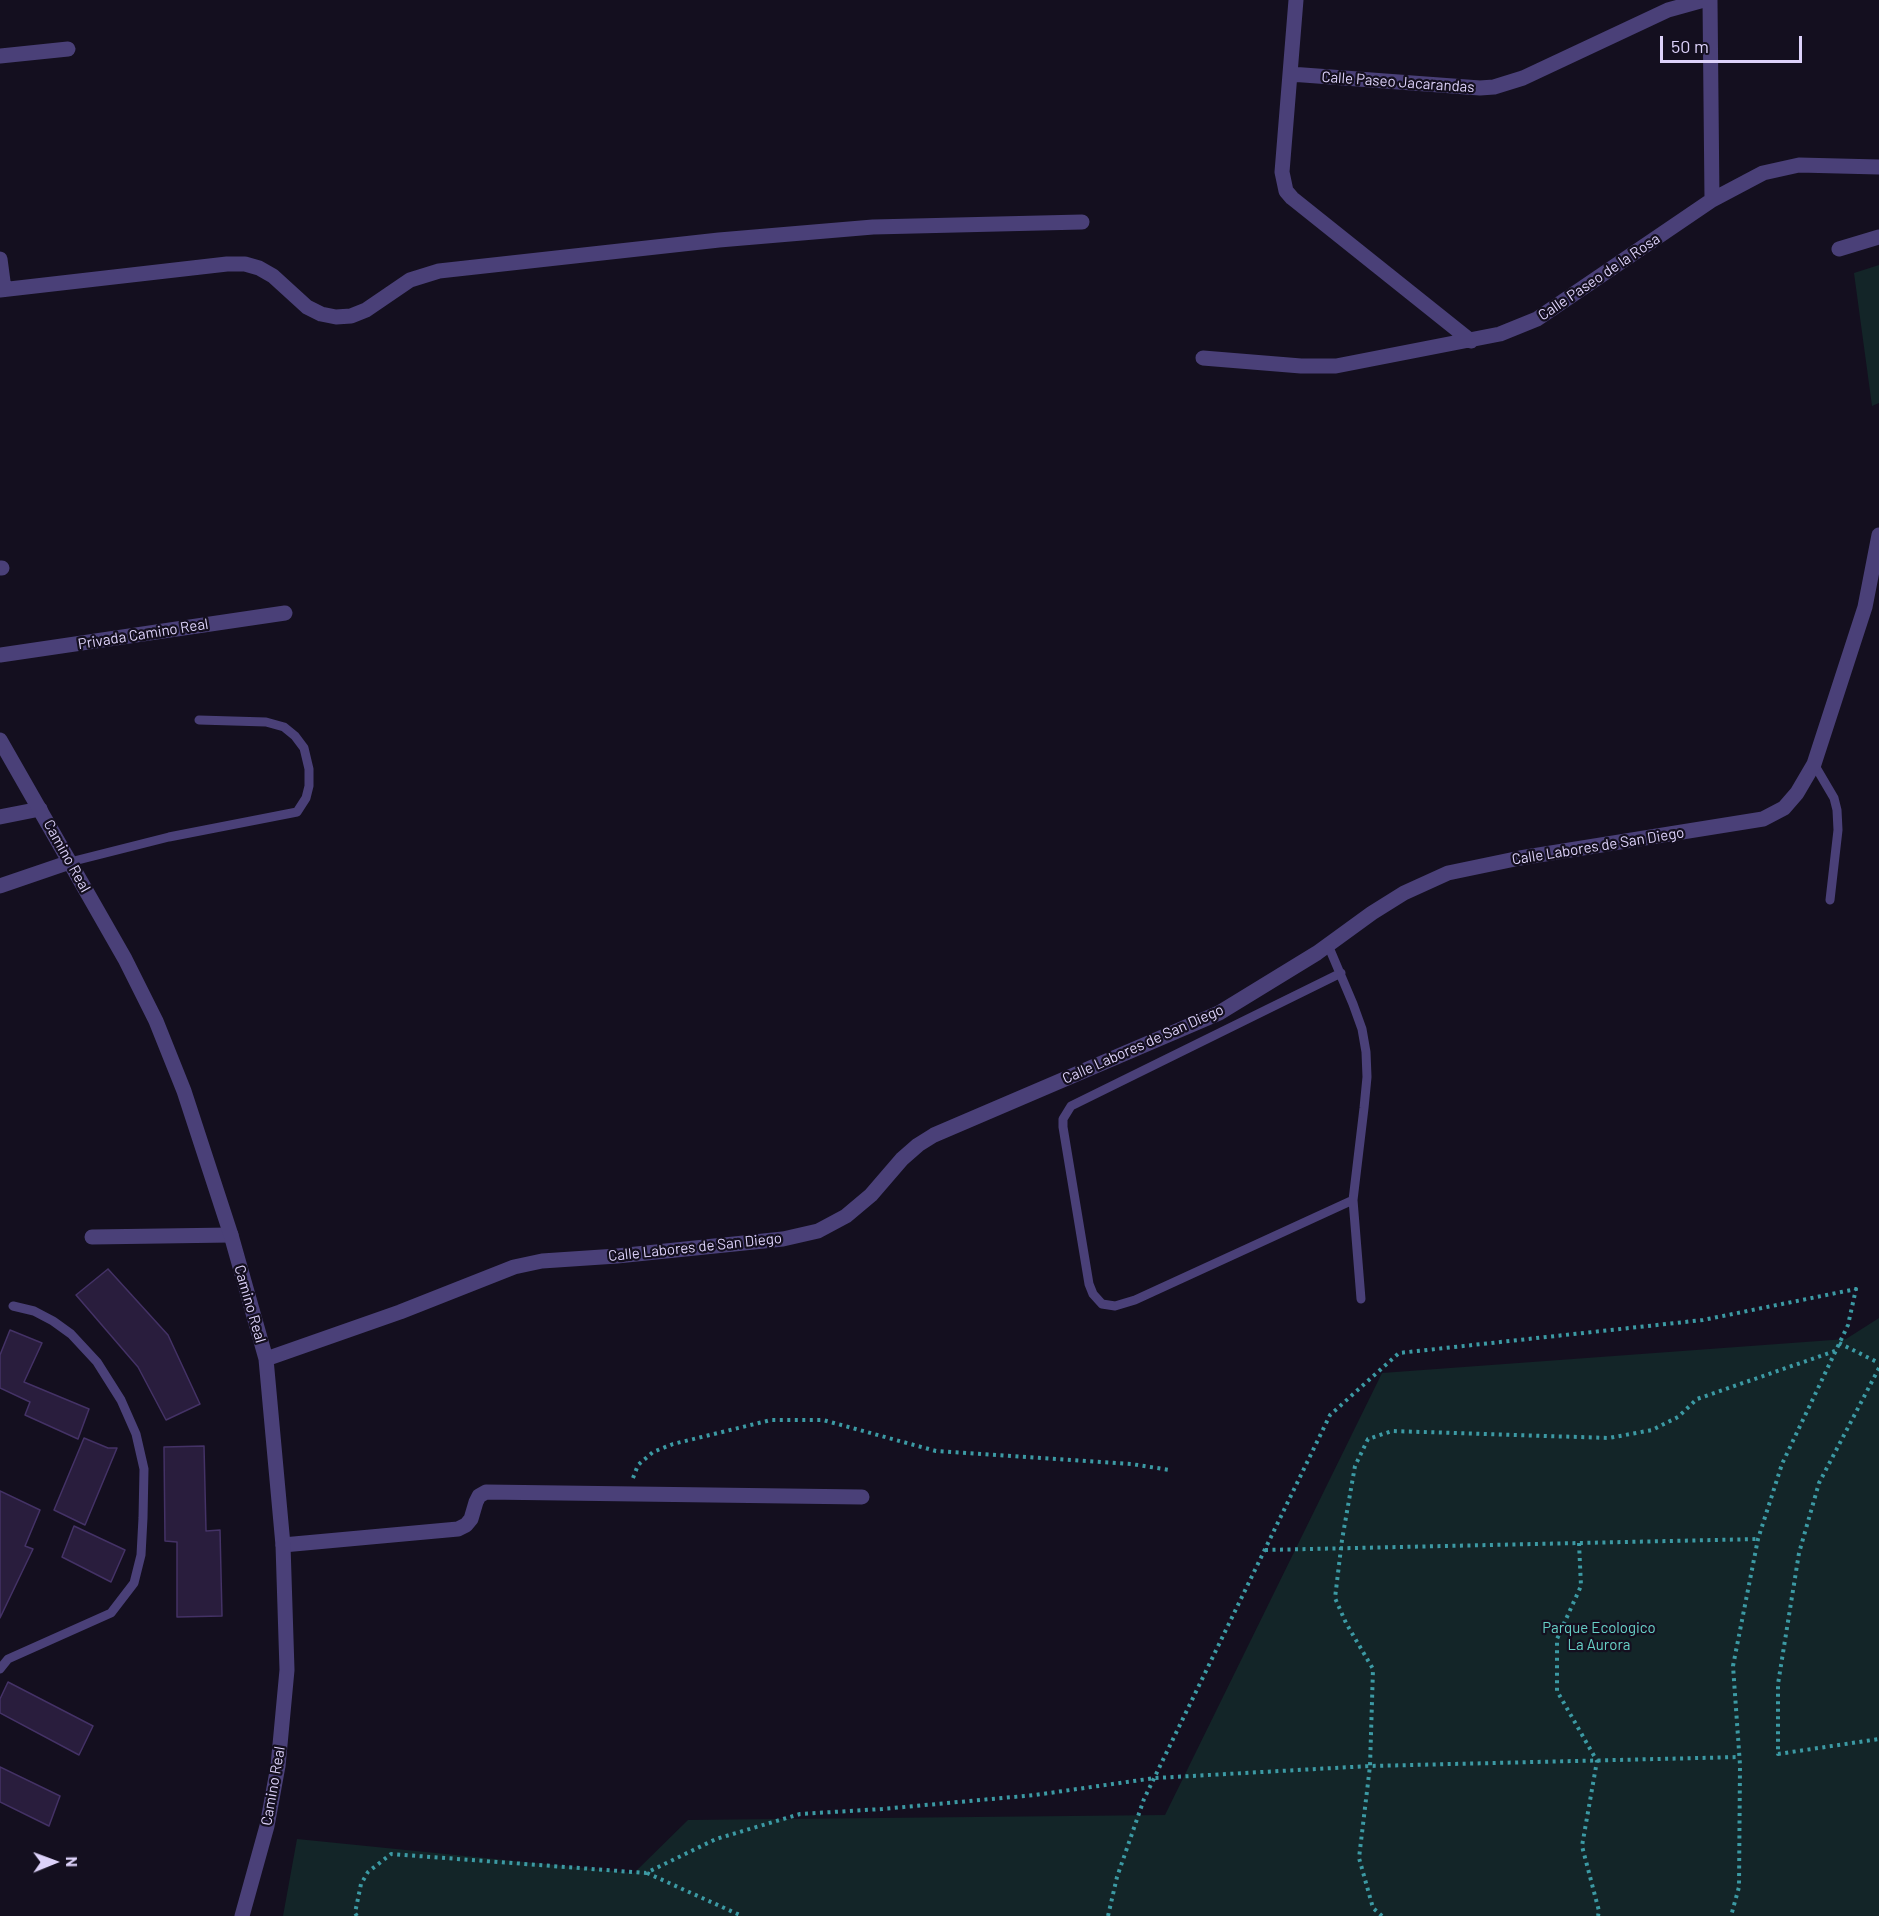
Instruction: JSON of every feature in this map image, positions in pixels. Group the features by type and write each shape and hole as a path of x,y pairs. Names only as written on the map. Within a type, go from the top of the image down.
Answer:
{"street":[{"path":"1296,0 1282,172 1286,191 1471,341"},
{"name":"Calle Paseo Jacarandas","path":"1290,74 1480,88 1494,87 1522,78 1668,10 1704,0"},
{"path":"1710,0 1712,200"},
{"path":"0,56 68,49"},
{"name":"Calle Paseo de la Rosa","path":"1203,358 1301,366 1336,366 1500,334 1538,319 1712,200 1745,182 1779,168 1799,165 1879,168"},
{"path":"0,259 2,290 227,264 245,264 259,268 273,276 307,307 321,314 336,317 351,316 366,310 410,280 439,271 719,240 873,227 1082,222"},
{"path":"1839,249 1879,237"},
{"name":"Calle Labores de San Diego","path":"266,1359 400,1312 514,1268 542,1261 617,1256 783,1239 818,1231 846,1215 871,1195 902,1159 934,1135 1219,1013 1328,945 1404,893 1448,873 1509,860 1763,819 1784,808 1797,793 1814,764 1865,607 1879,535"},
{"name":"Privada Camino Real","path":"0,655 285,613"},
{"name":"Camino Real","path":"2,748 40,808 125,959 156,1021 184,1091 231,1235 266,1359 283,1545 286,1670 283,1722 267,1826 242,1916"},
{"path":"0,817 40,808"},
{"path":"0,886 70,862"},
{"path":"92,1237 231,1235"},
{"path":"283,1545 458,1529 471,1519 476,1502 486,1492 862,1497"}],"lane":[{"path":"70,862 170,837 297,812 306,798 309,769 304,748 295,736 284,727 266,722 199,720"},
{"path":"1814,764 1834,798 1837,810 1838,830 1830,900"},
{"path":"1328,945 1362,1029 1366,1052 1367,1077 1353,1200 1361,1299"},
{"path":"1341,973 1071,1106 1064,1119 1063,1127 1089,1284 1093,1294 1102,1304 1115,1306 1136,1300 1353,1200"},
{"path":"0,1669 8,1659 111,1613 134,1583 141,1555 143,1518 144,1468 136,1434 121,1400 97,1362 71,1334 34,1311 13,1306"}],"path":[{"path":"1108,1916 1118,1877 1144,1799 1330,1414 1399,1353 1703,1320 1856,1289 1848,1325 1782,1464 1758,1539 1733,1666 1740,1757 1739,1887 1731,1916"},
{"path":"1839,1343 1879,1366 1819,1483 1799,1553 1778,1684 1778,1754 1879,1739"},
{"path":"1382,1916 1373,1908 1359,1858 1370,1766 1373,1669 1346,1623 1335,1598 1354,1466 1368,1438 1392,1431 1609,1438 1620,1436 1652,1430 1678,1417 1697,1399 1835,1351"},
{"path":"627,1493 638,1465 653,1452 673,1444 771,1420 823,1420 936,1451 1131,1464 1170,1470"},
{"path":"1265,1550 1758,1539"},
{"path":"1579,1544 1581,1586 1557,1639 1557,1691 1597,1761 1582,1846 1599,1911 1598,1916"},
{"path":"646,1873 716,1839 800,1814 1035,1795 1155,1778 1370,1766 1740,1757"},
{"path":"357,1916 355,1913 361,1884 368,1872 391,1854 646,1873 742,1916"}],"green space":[{"path":"1879,265 1879,403 1872,406 1854,273"},
{"name":"Parque Ecologico La Aurora","path":"1879,1318 1879,1916 283,1916 297,1839 634,1873 688,1820 1165,1815 1382,1373 1846,1339"}],"building":[{"path":"108,1269 168,1335 200,1404 166,1420 138,1367 76,1295"},
{"path":"10,1330 42,1343 24,1382 89,1409 78,1439 25,1415 30,1402 0,1388 0,1355"},
{"path":"84,1438 108,1448 117,1448 85,1525 54,1510"},
{"path":"204,1446 206,1531 220,1530 222,1616 177,1617 177,1542 165,1541 164,1447"},
{"path":"0,1491 40,1510 25,1546 33,1549 0,1618"},
{"path":"74,1526 125,1550 111,1582 62,1557"},
{"path":"8,1682 93,1726 79,1755 0,1713 0,1699"},
{"path":"0,1767 60,1796 49,1826 0,1802"}]}
